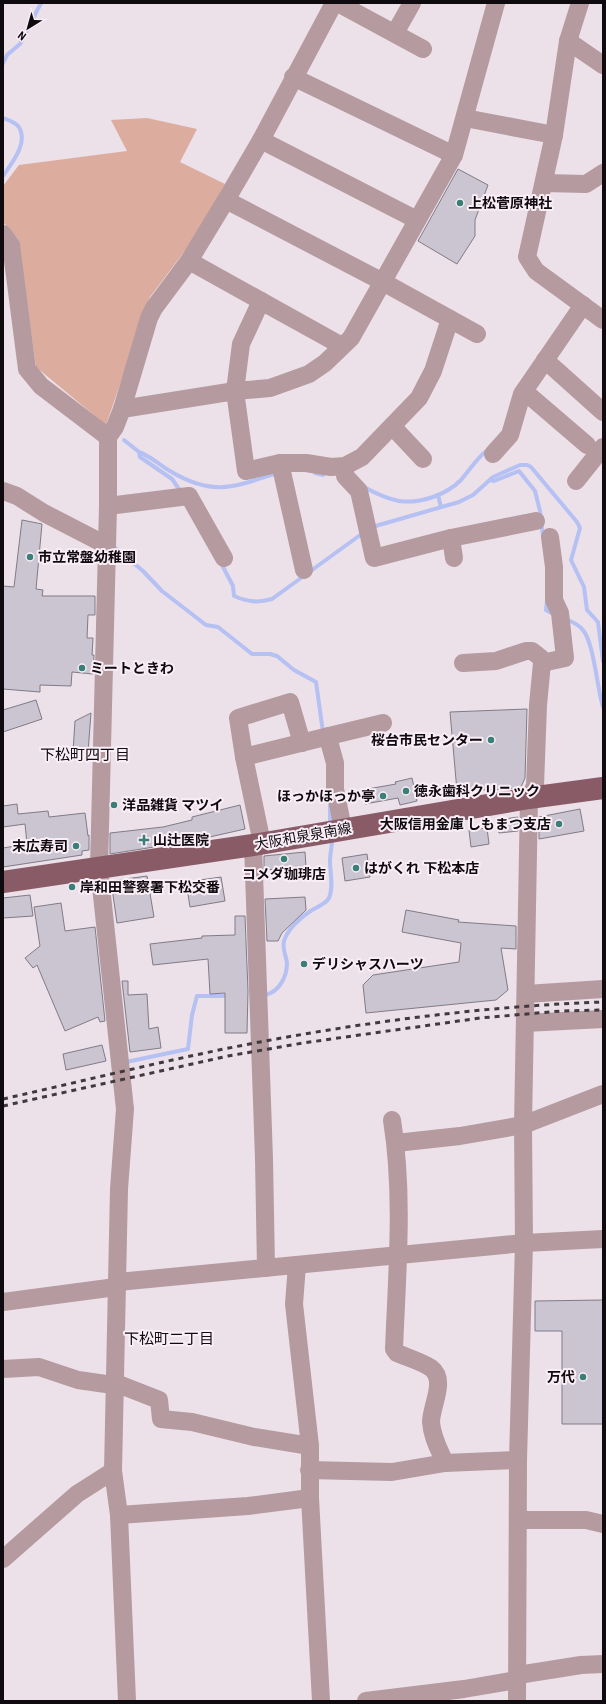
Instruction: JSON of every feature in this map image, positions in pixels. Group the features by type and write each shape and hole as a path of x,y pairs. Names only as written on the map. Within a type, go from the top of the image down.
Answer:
{"main road":[{"name":"大阪和泉泉南線","path":"3,882 258,844 529,798 603,788"}],"street":[{"path":"127,1701 119,1515 112,1471 119,1189 124,1109 99,868 108,506 108,437 115,427 122,409 149,318 154,308 188,261 226,200 261,140 293,77 334,3"},
{"path":"338,3 423,49"},
{"path":"395,33 412,3"},
{"path":"122,409 235,391 270,388 310,374 325,363 351,338 454,155 496,3"},
{"path":"580,3 568,41 554,136 527,258 536,271 603,320"},
{"path":"568,41 603,65"},
{"path":"293,77 454,155"},
{"path":"465,118 554,136"},
{"path":"261,140 417,220"},
{"path":"544,183 586,184 602,177"},
{"path":"226,200 383,282 477,334"},
{"path":"3,234 11,245 27,369 41,386 108,437"},
{"path":"188,261 342,346"},
{"path":"260,301 241,344 235,391 246,471 280,463 332,467 346,466 362,457 419,398 433,371 450,319"},
{"path":"493,454 510,435 524,391 583,305"},
{"path":"545,360 603,412"},
{"path":"524,391 595,446 576,481"},
{"path":"392,426 423,459"},
{"path":"280,463 304,570"},
{"path":"346,466 345,476 359,491 374,558 451,538 536,521"},
{"path":"3,491 17,496 44,513 106,545"},
{"path":"108,506 189,496 224,558"},
{"path":"542,663 565,658 568,631 554,600 560,567 550,536"},
{"path":"451,538 454,558"},
{"path":"463,663 496,661 526,651 532,651 541,658 542,663 538,706 535,786 529,798 523,1125 524,1243 518,1460 519,1520 517,1701"},
{"path":"266,1268 258,844 238,718 290,702 302,743"},
{"path":"244,758 383,723"},
{"path":"329,736 335,763 335,788 343,830"},
{"path":"526,994 603,989"},
{"path":"525,1023 603,1019"},
{"path":"396,1143 460,1136 523,1125 603,1094"},
{"path":"392,1120 396,1143 399,1195 394,1348 397,1353 431,1368 436,1374 438,1384 431,1421 434,1440 445,1463"},
{"path":"3,1302 117,1284 266,1268 524,1243 603,1239"},
{"path":"298,1265 294,1304 310,1446 310,1498 321,1701"},
{"path":"3,1369 39,1366 78,1380 113,1384 159,1400 161,1420 192,1422 254,1437 310,1446"},
{"path":"309,1470 392,1472 445,1463 518,1460"},
{"path":"3,1559 77,1494 112,1471"},
{"path":"119,1515 248,1506 310,1498"},
{"path":"519,1520 586,1520 603,1524"},
{"path":"366,1701 464,1689 581,1665 603,1664"}],"shaded area":[{"path":"147,118 197,129 180,162 225,184 196,236 150,297 106,425 36,367 18,239 3,222 3,186 19,165 127,151 111,120"}],"building":[{"name":"上松菅原神社","path":"458,169 488,185 475,220 475,236 457,264 418,241"},
{"path":"22,520 42,524 36,589 43,590 42,596 95,596 95,615 88,615 87,638 93,638 93,674 72,672 71,686 40,685 40,692 3,689 3,586 14,587"},
{"path":"36,700 42,719 3,732 3,710"},
{"name":"桜台市民センター","path":"527,709 525,778 521,787 457,791 450,712"},
{"path":"91,713 88,752 73,752 75,721"},
{"path":"412,778 417,801 400,805 398,798 365,804 362,790 396,784 395,782"},
{"path":"17,804 18,814 48,811 49,817 85,813 88,836 89,835 89,850 82,851 82,855 3,867 3,848 27,844 25,824 3,827 3,806"},
{"path":"240,805 245,829 192,841 110,854 110,833 163,827 192,820 192,817"},
{"name":"大阪信用金庫 しもまつ支店","path":"580,809 584,831 539,839 539,817"},
{"path":"518,817 518,831 499,833 497,820"},
{"path":"487,828 489,844 471,847 469,830"},
{"path":"305,852 306,867 264,870 264,856"},
{"name":"はがくれ 下松本店","path":"367,854 370,877 345,881 342,858"},
{"path":"147,876 154,917 117,923 111,881"},
{"path":"221,877 225,901 190,907 186,882"},
{"path":"30,895 33,916 3,918 3,898"},
{"path":"305,897 306,910 282,933 278,941 267,941 265,899"},
{"path":"61,903 65,931 95,927 105,1021 100,1022 98,1017 65,1031 37,965 33,968 25,958 40,946 34,907"},
{"path":"406,910 459,920 458,922 516,926 516,949 501,948 508,990 496,1000 366,1013 363,985 373,975 459,962 461,943 402,932"},
{"path":"235,916 245,916 248,991 247,1033 225,1033 225,993 210,994 208,959 153,965 150,944 202,938 202,936 235,935"},
{"path":"122,981 128,981 128,995 147,994 149,1029 158,1027 161,1048 130,1052"},
{"path":"102,1045 106,1061 66,1070 63,1054"},
{"name":"万代","path":"603,1300 603,1424 562,1424 562,1331 535,1331 535,1301"}],"waterway":[{"path":"3,63 7,55 20,44 41,3"},
{"path":"3,118 17,125 22,133 22,140 18,153 3,176"},
{"path":"124,440 139,452 140,457 172,479 181,492"},
{"path":"364,487 377,494 399,501 407,502 424,500 440,494 455,485 488,450"},
{"path":"139,452 185,479 211,487 236,485 277,473"},
{"path":"372,527 459,502 473,495 493,477 520,465 527,465 531,467 577,522 580,528 571,560 584,587 587,610 598,622 603,661"},
{"path":"490,480 494,481 519,471 535,491 540,511 543,536"},
{"path":"315,473 323,475"},
{"path":"438,495 441,507"},
{"path":"221,563 233,586 234,596 244,600 253,601 272,599 363,533"},
{"path":"113,546 143,571 162,591 206,625 218,627 252,654 270,654 277,656 294,670 316,682 323,732"},
{"path":"547,601 546,610 553,614"},
{"path":"566,619 575,623 582,629 590,644 603,707"},
{"path":"330,803 330,822"},
{"path":"265,995 274,991 278,987 286,973 287,963 284,941 288,933 302,918 323,904 329,898 332,885 330,861 332,840"},
{"path":"126,1062 188,1049 192,1015 197,996 230,996"}],"railway":[{"path":"3,1099 196,1055 345,1027 474,1011 603,1002"},
{"path":"3,1106 228,1056 303,1043 480,1018 561,1011 603,1010"}],"place":[{"name":"上松菅原神社","path":"460,203"},
{"name":"市立常盤幼稚園","path":"30,557"},
{"name":"ミートときわ","path":"82,668"},
{"name":"桜台市民センター","path":"491,740"},
{"name":"徳永歯科クリニック","path":"406,791"},
{"name":"ほっかほっか亭","path":"383,796"},
{"name":"洋品雑貨 マツイ","path":"114,805"},
{"name":"大阪信用金庫 しもまつ支店","path":"559,824"},
{"name":"山辻医院","path":"144,840"},
{"name":"末広寿司","path":"76,846"},
{"name":"コメダ珈琲店","path":"284,859"},
{"name":"はがくれ 下松本店","path":"356,868"},
{"name":"岸和田警察署下松交番","path":"72,887"},
{"name":"デリシャスハーツ","path":"304,964"},
{"name":"万代","path":"583,1377"}],"district":[{"name":"下松町四丁目","path":"85,755"},
{"name":"下松町二丁目","path":"169,1339"}]}
